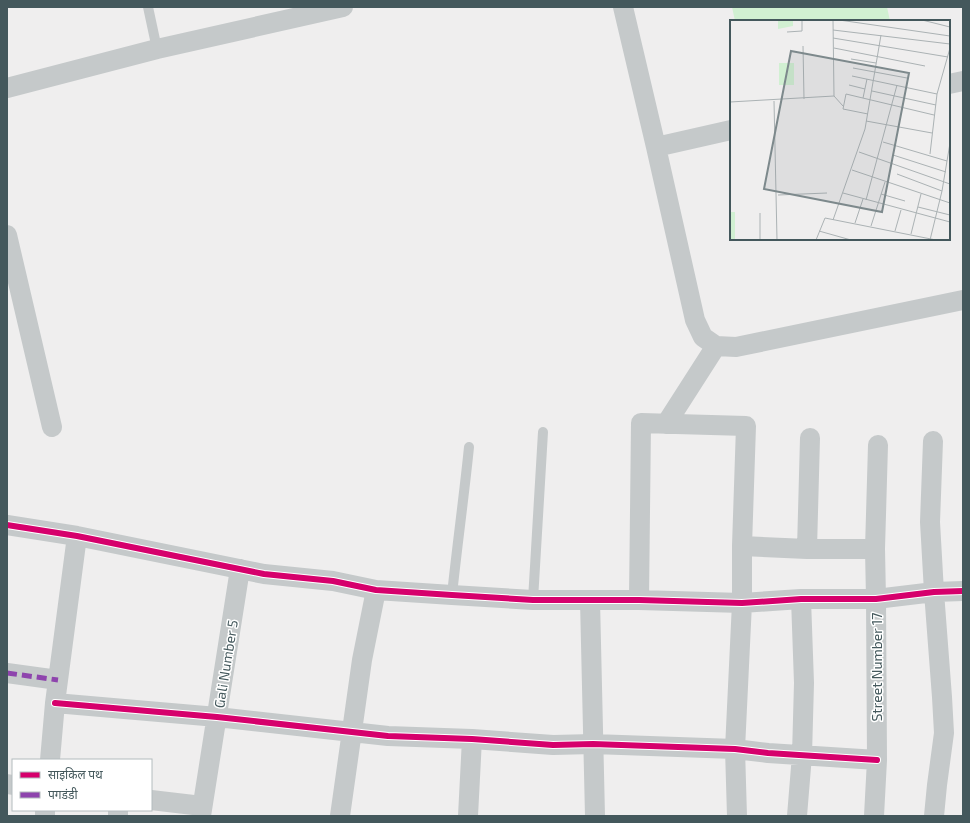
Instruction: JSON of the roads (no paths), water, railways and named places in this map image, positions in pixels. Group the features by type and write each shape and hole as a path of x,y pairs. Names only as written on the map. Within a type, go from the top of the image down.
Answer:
{"street":[{"path":"7,88 157,49 343,7"},
{"path":"623,7 695,320 703,337 716,346 736,347 963,300"},
{"path":"950,84 963,81"},
{"path":"656,146 730,130"},
{"path":"7,235 52,428"},
{"path":"666,424 716,346"},
{"path":"639,600 641,423 746,426 742,546 742,603 735,749 737,816"},
{"path":"807,549 810,438"},
{"path":"933,440 930,522 944,733 934,816"},
{"name":"Street Number 17","path":"874,816 877,760 875,549 878,445"},
{"path":"7,525 77,536 264,574 333,581 376,590 533,600 639,600 742,603 801,599 876,599 934,592 963,591"},
{"path":"50,759 55,703 77,536"},
{"path":"742,546 807,549 875,549"},
{"name":"Gali Number 5","path":"202,811 240,569"},
{"path":"340,816 362,660 376,590"},
{"path":"797,816 802,755 804,683 801,599"},
{"path":"590,600 595,816"},
{"path":"7,673 58,680"},
{"path":"55,703 217,717 388,736 472,739 553,745 593,744 735,749 877,760"},
{"path":"468,816 472,739"},
{"path":"152,800 202,811"}],"lane":[{"path":"148,7 157,49"},
{"path":"533,600 543,432"},
{"path":"452,595 469,447"}]}
